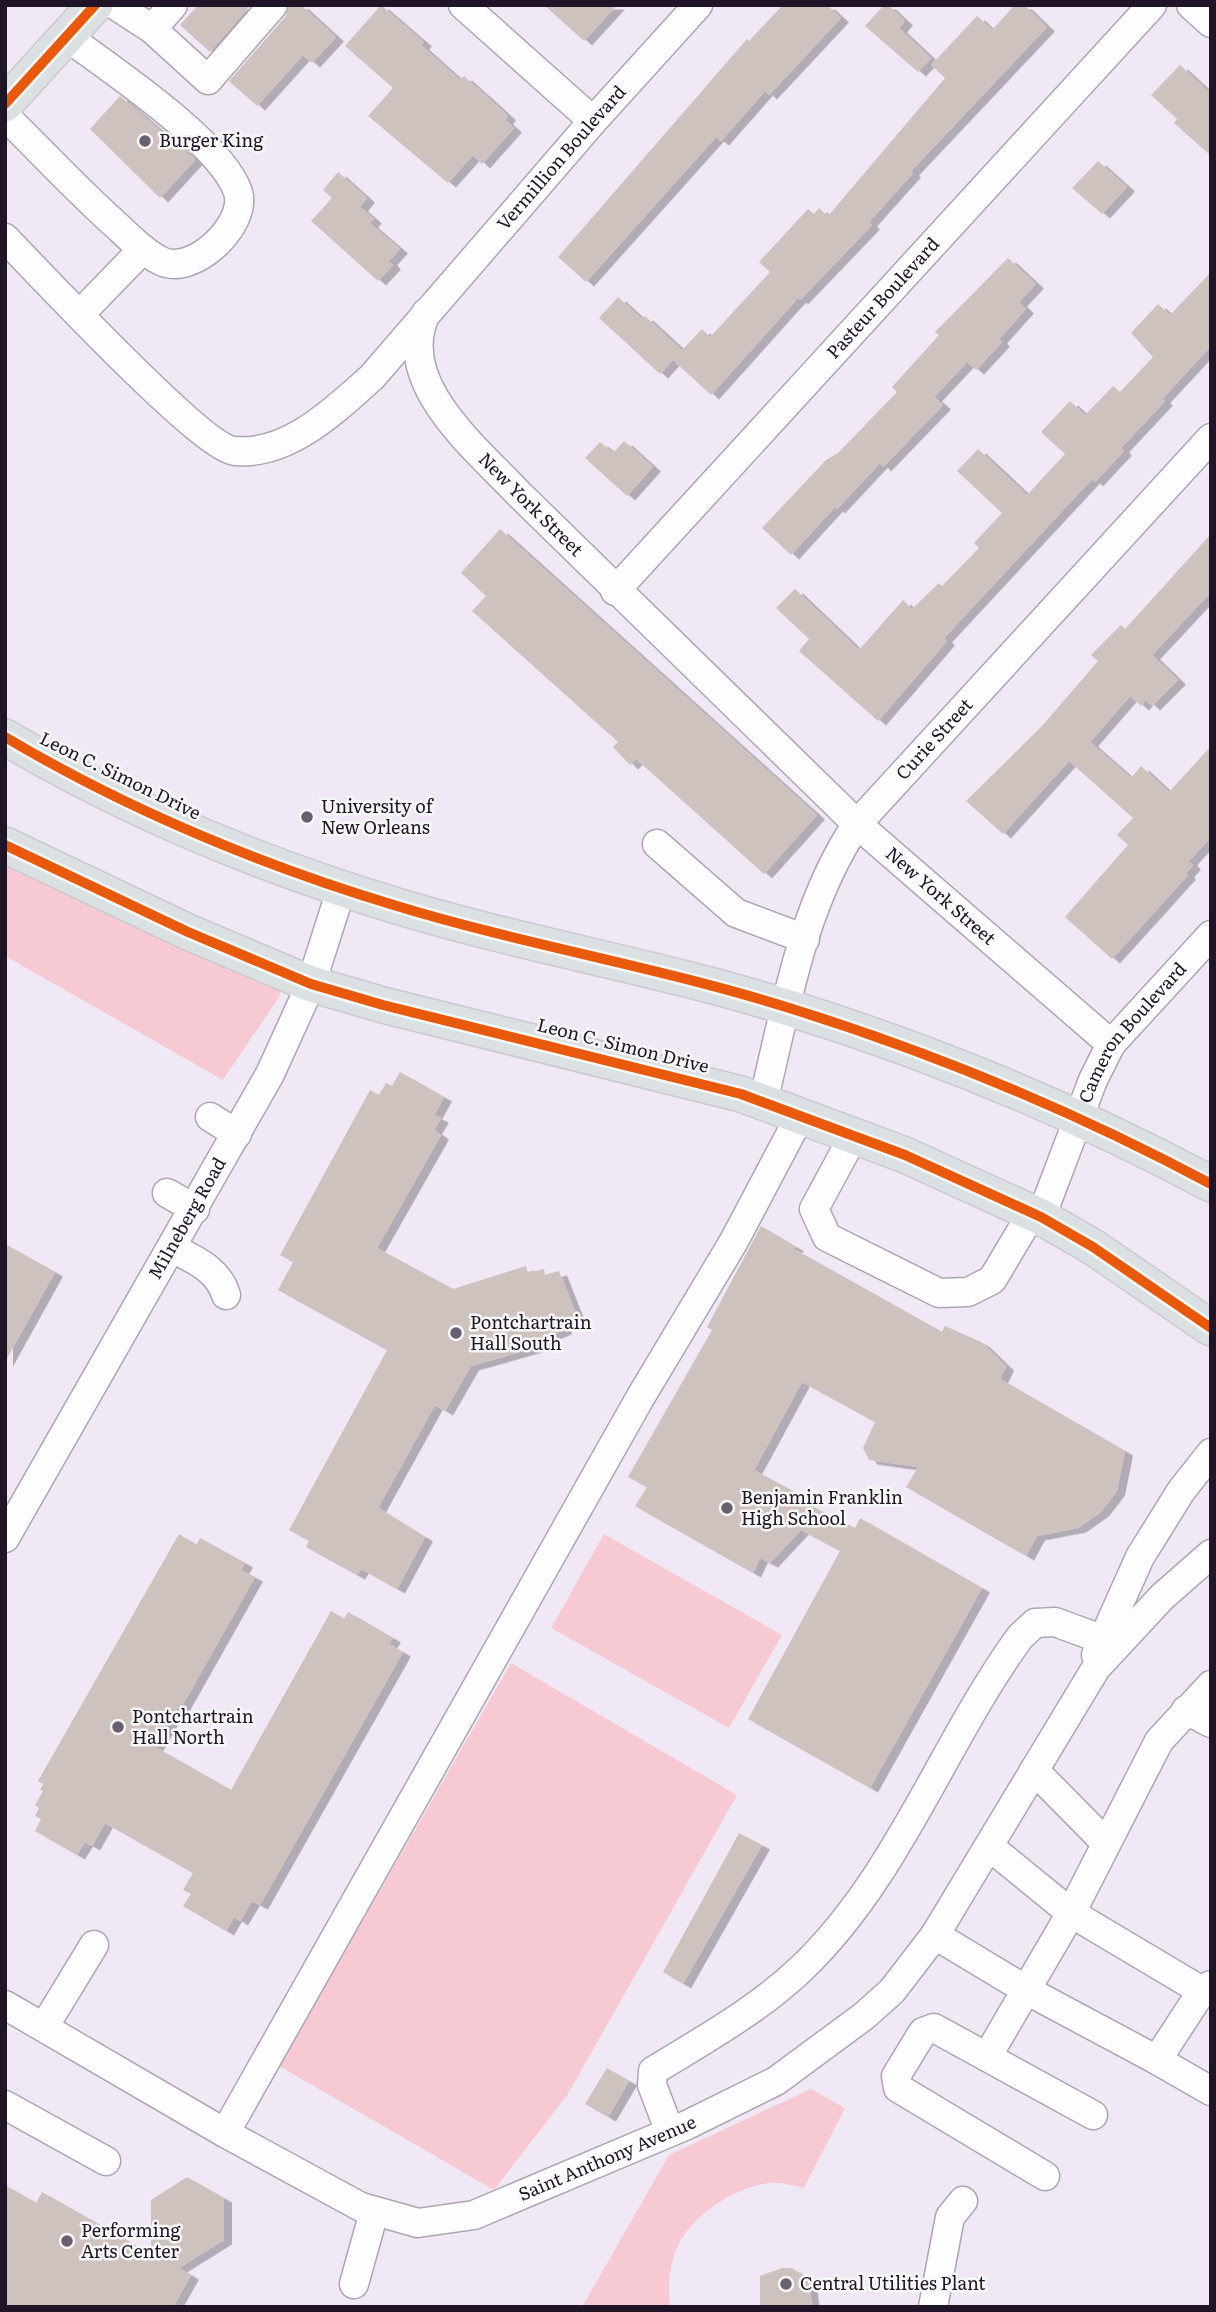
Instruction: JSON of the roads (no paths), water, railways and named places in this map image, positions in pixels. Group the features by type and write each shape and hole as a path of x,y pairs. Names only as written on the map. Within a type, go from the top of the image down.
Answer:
{"main road":[{"path":"5,104 95,5"},
{"name":"Leon C. Simon Drive","path":"5,737 141,811 229,848 397,906 786,1007 947,1063 1079,1118 1211,1184"},
{"name":"Leon C. Simon Drive","path":"5,845 176,927 311,984 383,1006 572,1051 763,1102 905,1155 1036,1215 1093,1247 1211,1328"}],"street":[{"path":"115,5 152,29 208,80 273,5"},
{"path":"152,29 173,5"},
{"path":"463,5 593,121"},
{"name":"Vermillion Boulevard","path":"425,313 698,5"},
{"name":"Pasteur Boulevard","path":"615,591 1152,5"},
{"path":"1191,5 1211,23"},
{"path":"5,116 143,248 173,265 191,263 216,242 234,220 240,199 237,189 214,157 189,132 66,36"},
{"path":"5,238 215,443 231,452 252,452 277,445 337,409 372,377 425,313"},
{"path":"80,314 143,248"},
{"name":"New York Street","path":"425,313 418,330 416,355 428,387 467,439 615,591 858,824 1111,1044"},
{"name":"Curie Street","path":"763,1102 805,939 829,869 858,824 1211,438"},
{"path":"657,844 736,913 805,939"},
{"name":"Milneberg Road","path":"5,1538 270,1074 311,984 342,887"},
{"name":"Cameron Boulevard","path":"854,1135 814,1209 827,1237 939,1293 968,1292 992,1280 1036,1215 1111,1044 1211,936"},
{"path":"225,2133 640,1398 734,1241 800,1116"},
{"path":"210,1117 237,1134"},
{"path":"167,1193 195,1209"},
{"path":"172,1248 205,1265 222,1281 226,1295"},
{"name":"Saint Anthony Avenue","path":"5,2005 189,2101 225,2133 374,2212 418,2223 474,2215 670,2132 776,2081 834,2041 891,1991 935,1935 990,1847 1072,1705 1104,1640 1140,1556 1181,1491 1211,1453"},
{"name":"Saint Anthony Avenue","path":"1072,1705 1105,1658 1162,1597 1211,1554"},
{"path":"670,2132 652,2085 653,2071 731,2023 775,1992 828,1940 856,1905 908,1825 1020,1637 1035,1623 1055,1622 1104,1640"},
{"path":"987,2057 1028,1991 1071,1913 1159,1741 1211,1685"},
{"path":"1186,1710 1211,1723"},
{"path":"1034,1770 1106,1843"},
{"path":"990,1847 1071,1913 1206,1988 1157,2060"},
{"path":"935,1935 1028,1991 1211,2091"},
{"path":"44,2027 94,1945"},
{"path":"1045,2176 898,2088 897,2076 923,2032 934,2028 1093,2115"},
{"path":"5,2105 106,2161"},
{"path":"933,2307 950,2217 963,2201"},
{"path":"354,2284 374,2212"}],"place":[{"name":"Burger King","path":"145,141"},
{"name":"University of New Orleans","path":"307,817"},
{"name":"Pontchartrain Hall South","path":"456,1333"},
{"name":"Benjamin Franklin High School","path":"727,1508"},
{"name":"Pontchartrain Hall North","path":"118,1727"},
{"name":"Performing Arts Center","path":"67,2241"},
{"name":"Central Utilities Plant","path":"786,2284"}]}
